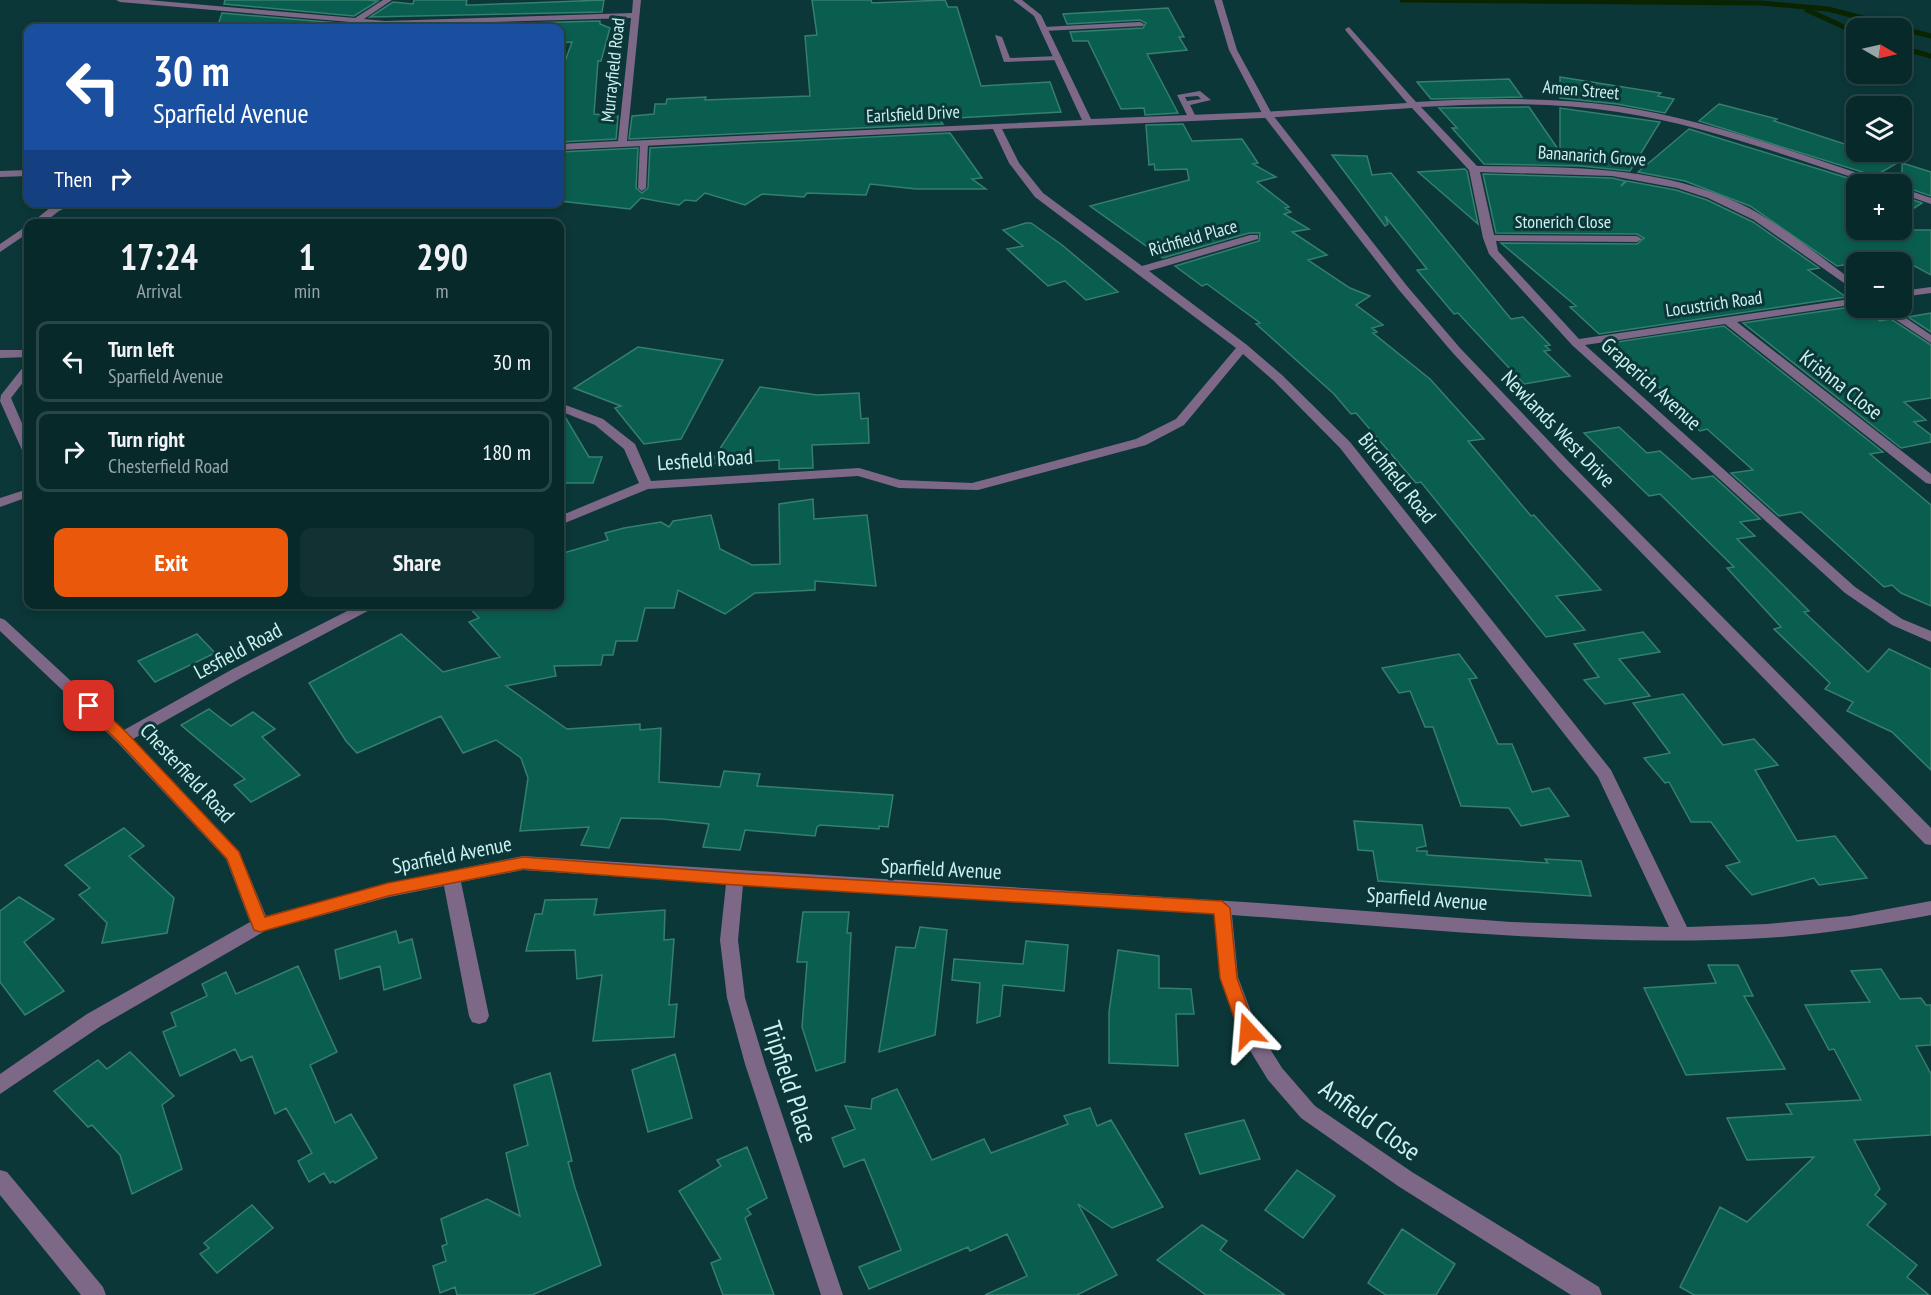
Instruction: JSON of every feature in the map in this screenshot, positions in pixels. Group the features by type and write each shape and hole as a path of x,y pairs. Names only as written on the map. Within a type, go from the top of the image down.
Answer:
{"street":[{"path":"120,0 414,24 635,15"},
{"path":"188,6 199,0"},
{"path":"358,20 388,0"},
{"name":"Murrayfield Road","path":"621,144 637,0"},
{"path":"1017,0 1037,15 1087,121"},
{"name":"Newlands West Drive","path":"1218,0 1233,50 1268,115 1403,288 1456,350 1573,473 1931,839"},
{"path":"1349,29 1414,105 1474,169"},
{"name":"Amen Street","path":"1268,115 1414,105 1541,102 1618,109 1706,128 1850,174"},
{"name":"Earlsfield Drive","path":"564,147 1087,121 1268,115"},
{"name":"Birchfield Road","path":"996,126 1008,156 1022,177 1040,195 1243,347 1278,378 1345,445 1605,774 1681,932"},
{"name":"Graperich Avenue","path":"1474,169 1493,252 1576,343 1850,590 1897,622 1931,637"},
{"name":"Bananarich Grove","path":"1474,169 1593,170 1632,174 1684,186 1746,212 1846,281"},
{"path":"0,174 24,173"},
{"path":"1912,194 1931,201"},
{"path":"42,219 60,207"},
{"path":"0,249 24,231"},
{"name":"Richfield Place","path":"1141,270 1254,237"},
{"name":"Stonerich Close","path":"1488,238 1637,239"},
{"path":"1912,293 1931,290"},
{"name":"Locustrich Road","path":"1576,343 1846,303"},
{"path":"1899,318 1931,340"},
{"name":"Krishna Close","path":"1727,320 1931,480"},
{"name":"Lesfield Road","path":"564,519 646,485 859,471 899,484 972,487 1142,442 1180,422 1243,347"},
{"path":"0,354 24,354"},
{"path":"24,374 5,398 24,441"},
{"path":"564,408 600,422 630,447 646,485"},
{"path":"0,503 24,494"},
{"name":"Lesfield Road","path":"123,738 236,674 364,609"},
{"name":"Chesterfield Road","path":"1,625 123,738 234,856 260,925"},
{"name":"Sparfield Avenue","path":"0,1085 94,1020 260,925 388,890 523,863 735,879 1222,908 1571,932 1781,931 1883,919 1931,908"},
{"path":"451,878 479,1016"},
{"name":"Tripfield Place","path":"735,879 729,940 736,998 755,1064 832,1295"},
{"name":"Anfield Close","path":"1222,908 1229,978 1248,1031 1275,1074 1308,1112 1405,1179 1591,1295"},
{"path":"0,1179 95,1295"}],"lane":[{"path":"1044,29 1140,24"},
{"path":"998,37 1014,72"},
{"path":"1007,60 1058,58"},
{"path":"1184,104 1192,117"},
{"path":"642,188 644,143"}],"building":[{"path":"225,0 378,1 354,16 224,4"},
{"path":"414,0 467,0 466,5 472,5 604,0 602,12 370,17 393,2 413,4"},
{"path":"812,0 871,0 872,3 945,0 948,7 957,7 981,86 1050,82 1061,112 939,119 943,124 629,139 632,116 654,114 655,104 666,104 667,99 810,96 805,36 817,35"},
{"path":"1168,8 1184,37 1179,37 1187,50 1147,54 1178,113 1145,115 1144,108 1121,109 1088,41 1073,41 1070,32 1143,28 1146,23 1140,20 1067,24 1063,14"},
{"path":"222,13 350,24 218,24"},
{"path":"600,21 600,24 610,28 601,61 598,61 594,114 618,116 616,139 564,142 564,64 572,42 564,43 564,24 492,24"},
{"path":"1560,77 1661,93 1658,96 1674,99 1665,113 1617,104 1560,98"},
{"path":"1509,79 1522,97 1431,99 1417,82"},
{"path":"1719,104 1777,119 1774,121 1846,144 1846,162 1899,162 1878,174 1869,174 1699,121"},
{"path":"1529,107 1560,152 1560,108 1660,122 1630,171 1581,166 1484,164 1452,128 1457,128 1439,108"},
{"path":"1183,124 1192,141 1242,139 1258,163 1253,164 1276,177 1257,182 1289,207 1285,208 1291,212 1284,214 1309,229 1292,232 1327,255 1308,260 1350,288 1370,296 1356,305 1383,325 1372,328 1377,332 1373,333 1430,379 1484,439 1468,441 1531,516 1534,515 1601,590 1556,596 1585,630 1546,637 1421,482 1416,483 1356,413 1351,414 1334,394 1256,324 1260,323 1207,284 1202,286 1175,266 1259,241 1260,233 1249,233 1163,258 1090,206 1189,180 1187,169 1155,170 1154,164 1149,165 1146,125"},
{"path":"1689,129 1846,177 1846,240 1912,240 1912,230 1931,230 1931,275 1912,265 1912,252 1846,252 1846,265 1837,266 1750,206 1685,181 1638,172"},
{"path":"950,133 982,178 972,179 986,189 916,189 870,184 866,195 807,193 804,197 762,194 745,205 705,193 696,201 685,200 679,205 641,198 630,209 564,201 564,152 638,148 636,188 642,193 648,188 650,148"},
{"path":"1332,155 1367,156 1372,175 1391,173 1511,319 1523,317 1550,345 1545,346 1550,350 1544,351 1570,376 1524,384 1458,313 1454,314 1417,270 1427,269 1385,216 1388,224 1385,226"},
{"path":"1902,163 1931,172 1931,196 1912,189 1912,174 1902,174"},
{"path":"1465,169 1467,171 1478,224 1418,172"},
{"path":"1483,174 1612,178 1625,181 1621,186 1627,181 1676,190 1707,200 1753,222 1819,268 1808,270 1846,297 1599,334 1570,307 1576,306 1501,243 1637,244 1644,238 1637,234 1496,233"},
{"path":"1912,200 1922,203 1912,210"},
{"path":"1031,223 1062,245 1118,292 1086,300 1065,281 1048,286 1007,249 1023,246 1003,230"},
{"path":"1846,308 1846,318 1875,318 1880,321 1891,319 1931,345 1931,398 1904,402 1926,420 1914,422 1931,435 1931,442 1901,448 1743,323"},
{"path":"1931,313 1931,332 1910,318"},
{"path":"1724,326 1883,452 1870,454 1931,505 1931,606 1901,593 1892,585 1884,587 1801,512 1779,516 1731,473 1753,470 1707,429 1700,431 1665,399 1671,398 1610,343"},
{"path":"638,347 723,360 681,439 644,444 615,408 621,406 574,388"},
{"path":"760,387 817,395 859,393 861,419 868,418 869,443 812,445 813,468 779,469 779,460 710,464"},
{"path":"564,415 589,457 602,457 593,483 564,483"},
{"path":"1619,427 1647,453 1660,451 1692,479 1713,476 1760,519 1740,522 1755,536 1737,539 1809,611 1804,612 1868,672 1889,649 1931,669 1931,770 1892,732 1847,711 1853,702 1825,689 1830,683 1774,629 1781,627 1727,568 1734,567 1660,494 1649,496 1584,433"},
{"path":"813,499 814,519 867,515 876,586 815,581 815,590 755,593 725,614 678,590 674,608 645,608 637,641 616,641 613,655 603,655 601,665 554,666 556,676 506,686 567,729 640,724 640,730 661,728 659,782 720,787 724,771 760,774 757,786 893,795 888,827 879,826 879,829 820,825 817,827 815,836 745,830 740,850 703,847 709,824 662,819 621,818 609,848 581,845 589,827 520,831 528,778 521,758 496,740 463,753 441,716 357,753 346,741 309,683 401,634 443,672 500,657 469,622 479,618 471,609 564,609 564,553 608,540 605,533 624,528 661,522 669,527 673,521 711,515 720,549 752,565 780,564 779,504"},
{"path":"1643,632 1660,652 1619,659 1650,696 1605,704 1584,680 1599,677 1574,644"},
{"path":"197,634 215,653 155,682 138,661"},
{"path":"1459,654 1477,678 1469,679 1498,744 1512,744 1532,792 1549,788 1569,816 1521,826 1509,808 1461,806 1433,727 1425,727 1410,691 1399,693 1382,668"},
{"path":"1683,694 1723,745 1754,739 1778,765 1755,770 1797,841 1835,836 1867,878 1819,885 1814,878 1752,895 1726,866 1740,862 1711,822 1691,822 1669,782 1665,783 1644,758 1670,753 1633,703"},
{"path":"209,709 231,726 253,712 275,729 262,737 300,775 251,802 234,785 245,779 181,725"},
{"path":"1354,821 1422,825 1426,846 1417,848 1417,851 1427,851 1427,855 1548,863 1545,859 1581,861 1591,896 1378,881 1373,851 1358,850"},
{"path":"124,828 144,846 129,856 174,898 167,933 102,943 107,923 79,895 90,888 65,865"},
{"path":"19,897 54,919 24,942 64,991 25,1015 0,982 0,911"},
{"path":"597,899 594,915 665,910 664,940 674,939 669,1005 677,1004 674,1037 593,1041 602,975 577,979 575,950 526,951 535,914 542,914 545,900"},
{"path":"803,912 849,912 847,933 851,933 845,1062 816,1071 802,1027 807,962 797,962"},
{"path":"920,927 947,930 935,1035 879,1052 896,947 915,948"},
{"path":"396,931 399,943 412,939 421,978 384,990 380,966 340,979 335,950"},
{"path":"1026,941 1068,945 1064,991 1003,985 1000,1016 977,1023 980,983 952,980 954,959 1023,964"},
{"path":"1118,950 1159,956 1159,988 1191,989 1194,1014 1176,1014 1178,1066 1109,1063 1109,1012"},
{"path":"1708,965 1738,965 1753,996 1744,996 1785,1069 1686,1075 1644,988 1716,983"},
{"path":"298,966 337,1052 310,1065 335,1123 351,1114 377,1158 335,1183 333,1181 330,1183 324,1173 309,1182 298,1161 312,1153 286,1108 275,1114 252,1056 241,1061 235,1049 180,1076 163,1032 176,1026 171,1013 207,996 202,984 226,972 236,994"},
{"path":"1881,969 1900,999 1921,998 1926,1005 1931,1005 1931,1045 1916,1046 1931,1074 1931,1135 1854,1140 1880,1189 1875,1195 1886,1204 1867,1225 1917,1265 1907,1277 1929,1295 1694,1295 1680,1287 1720,1207 1747,1222 1814,1157 1747,1160 1727,1118 1792,1114 1786,1104 1861,1100 1834,1049 1829,1050 1805,1005 1870,1002 1851,971"},
{"path":"130,1052 174,1096 162,1105 182,1169 132,1194 120,1155 92,1125 88,1127 54,1091 98,1060 107,1069"},
{"path":"675,1054 692,1118 648,1132 632,1070"},
{"path":"550,1073 572,1161 568,1162 601,1265 532,1295 457,1295 455,1287 440,1293 433,1266 446,1261 442,1246 447,1244 441,1219 487,1199 520,1216 506,1153 528,1145 514,1085"},
{"path":"897,1089 932,1160 984,1139 991,1153 1068,1124 1064,1116 1090,1108 1097,1126 1111,1120 1163,1207 1112,1228 1078,1204 1117,1275 1077,1295 985,1295 1027,1276 1007,1234 970,1251 968,1247 869,1289 859,1267 901,1250 864,1159 844,1167 832,1138 855,1129 845,1106 871,1109 872,1099"},
{"path":"1244,1120 1260,1159 1200,1174 1185,1134"},
{"path":"747,1147 767,1198 747,1209 751,1214 745,1218 774,1295 723,1295 711,1263 721,1259 679,1191 721,1166 717,1160"},
{"path":"1297,1170 1335,1196 1303,1238 1265,1210"},
{"path":"252,1205 273,1228 217,1273 200,1254 209,1248 204,1243"},
{"path":"1202,1225 1227,1241 1220,1250 1285,1295 1206,1295 1157,1260"},
{"path":"1402,1229 1455,1264 1436,1295 1386,1295 1368,1283"}],"waterway":[{"path":"1402,0 1761,3 1828,9 1931,36"},
{"path":"1807,10 1846,28"},
{"path":"1912,51 1931,56"}],"route":[{"path":"89,706 123,738 234,856 260,925 388,890 523,863 735,879 1222,908 1229,978 1248,1031"}]}
